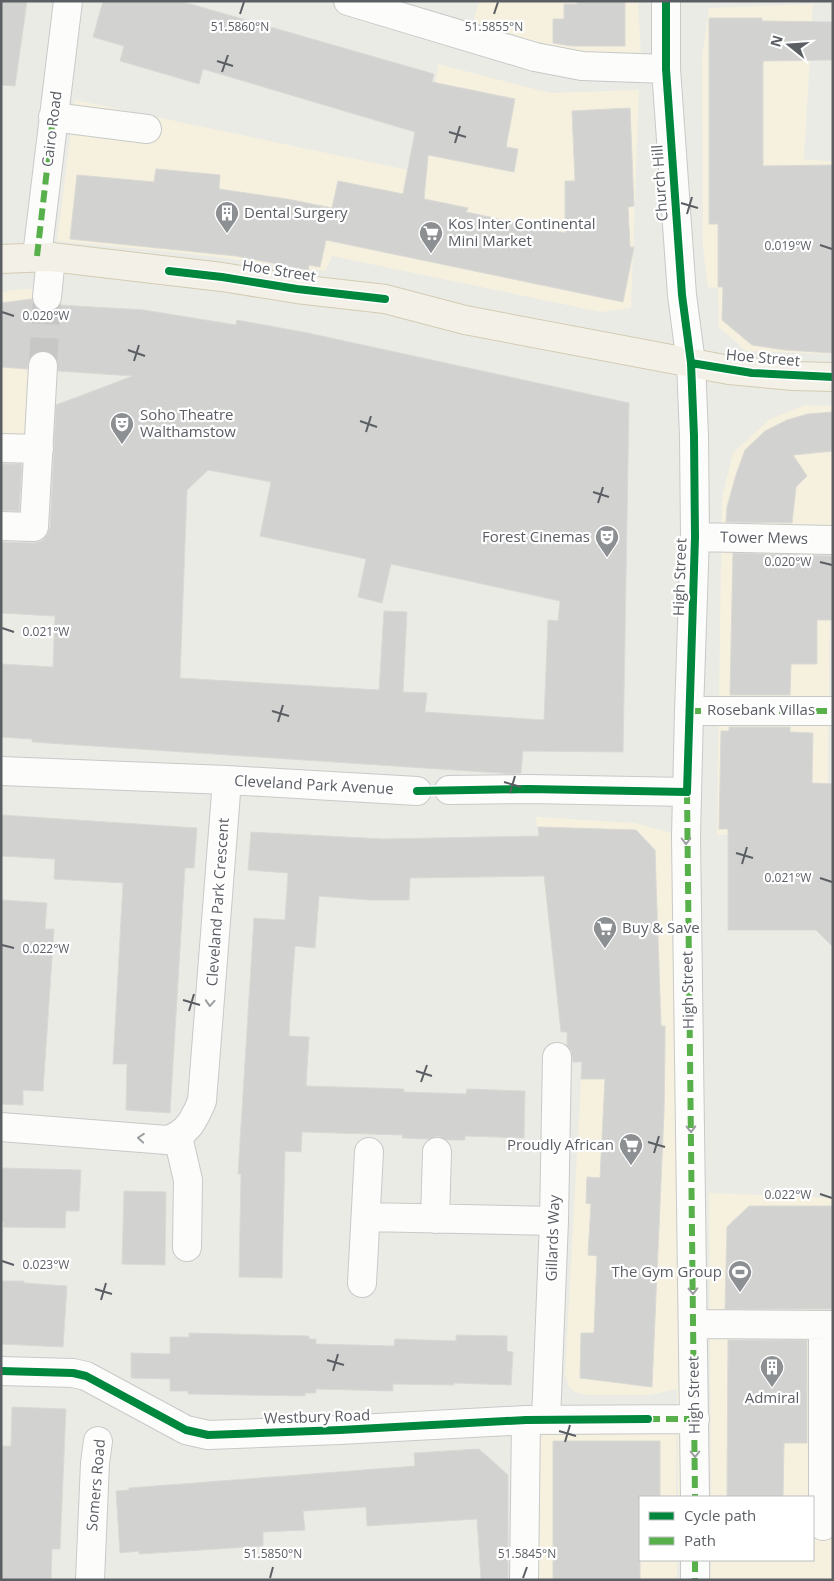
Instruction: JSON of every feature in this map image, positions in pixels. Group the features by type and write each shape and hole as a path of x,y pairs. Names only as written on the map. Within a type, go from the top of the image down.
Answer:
{"main road":[{"name":"Hoe Street","path":"1,259 44,256 222,276 297,289 384,299 466,320 690,363 752,373 833,377"}],"street":[{"name":"Cairo Road","path":"47,297 44,256 53,118 68,1"},
{"path":"348,1 535,57 582,66 666,69"},
{"name":"Church Hill","path":"666,1 666,69 682,295 690,363"},
{"path":"53,118 147,129"},
{"name":"High Street","path":"690,363 694,436 695,537 687,792 695,1496"},
{"path":"1,526 34,527 43,366"},
{"path":"1,448 39,449"},
{"name":"Tower Mews","path":"695,537 833,540"},
{"name":"Rosebank Villas","path":"689,711 833,711"},
{"name":"Cleveland Park Avenue","path":"1,771 227,780 417,791"},
{"name":"Cleveland Park Crescent","path":"178,1138 194,1120 202,1101 227,780"},
{"path":"449,790 529,789 687,792"},
{"name":"Gillards Way","path":"524,1580 554,1221 558,1057"},
{"path":"1,1127 168,1140 178,1138 188,1180 187,1247"},
{"path":"362,1283 369,1152"},
{"path":"435,1219 438,1152"},
{"path":"366,1217 554,1221"},
{"path":"694,1324 828,1325 823,1526"},
{"name":"Westbury Road","path":"1,1371 73,1373 86,1376 186,1430 208,1435 536,1420 695,1419"},
{"name":"Somers Road","path":"90,1580 95,1463 98,1441"},
{"path":"695,1561 695,1580"}],"shaded area":[{"path":"479,1 638,1 641,54 570,52 473,22"},
{"path":"813,4 804,159 833,162 833,354 746,351 719,327 718,288 708,287 703,248 702,57 709,8"},
{"path":"438,64 550,93 639,90 631,308 601,312 332,256 325,271 183,253 57,241 75,100 427,174"},
{"path":"43,288 35,435 1,436 1,293 11,290"},
{"path":"805,405 833,406 833,539 831,539 827,833 717,835 722,497 733,453 770,419"},
{"path":"672,813 692,814 700,1496 678,1496 677,1389 650,1395 586,1395 575,1392 569,1387 565,1374 582,1062 568,1062 567,1032 561,1032 536,817 635,823 672,833"},
{"path":"709,1193 833,1198 833,1580 711,1580 711,1561 814,1561 814,1496 711,1496"},
{"path":"676,1434 676,1496 639,1496 639,1561 677,1561 677,1580 538,1580 537,1435"}],"building":[{"path":"1,1 27,1 15,86 1,85"},
{"path":"103,1 180,1 434,74 432,82 515,99 506,147 518,149 514,172 428,155 424,199 468,208 466,212 565,233 565,181 575,181 572,111 630,108 634,206 628,207 630,247 634,247 623,302 326,240 320,267 309,265 308,270 236,256 70,239 77,175 154,182 156,169 220,175 219,189 332,208 338,181 403,194 415,132 203,69 199,84 120,61 124,46 93,37"},
{"path":"577,1 625,1 625,46 572,46 553,43 553,19 564,19 564,4 577,4"},
{"path":"709,18 762,18 762,21 833,22 833,60 763,61 763,166 833,165 833,353 785,350 752,345 722,320 723,287 718,287 718,224 709,224"},
{"path":"32,299 33,304 38,309 46,313 54,311 60,305 144,310 236,325 237,320 308,333 629,403 623,752 523,751 521,773 515,774 32,742 32,739 1,737 1,664 53,667 55,616 1,613 1,542 34,543 42,541 50,528 56,405 133,376 58,371 57,359 51,353 44,350 36,352 30,357 27,369 1,367 1,303","holes":["208,470 271,482 260,536 366,559 358,597 382,603 391,564 560,601 558,621 548,620 544,720 425,712 427,693 403,692 407,612 384,611 379,690 180,678 187,490"]},
{"path":"833,412 833,451 793,455 807,476 796,487 792,523 726,522 727,507 745,450 765,431 787,420 808,414"},
{"path":"1,464 22,464 19,511 1,510"},
{"path":"733,553 833,556 833,620 817,620 817,664 791,664 790,695 730,695"},
{"path":"729,727 790,727 790,732 813,733 812,783 833,784 833,947 816,930 728,930 728,829 719,829 721,731 729,731"},
{"path":"1,815 197,828 194,868 185,868 170,1113 126,1110 127,1064 113,1064 123,883 54,879 55,859 1,856"},
{"path":"538,827 636,830 655,850 661,1026 665,1026 665,1046 664,1113 652,1387 580,1378 581,1333 594,1333 597,1256 588,1255 591,1204 586,1203 587,1177 600,1178 605,1079 581,1079 582,1062 573,1062 571,1050 567,1046 567,1032 561,1032 544,876 410,878 409,900 370,900 319,896 315,948 295,946 291,998 289,1036 309,1037 306,1086 404,1089 404,1092 466,1094 467,1089 525,1091 524,1138 465,1136 465,1140 446,1140 438,1136 429,1139 402,1138 403,1135 302,1132 301,1152 285,1151 282,1278 239,1277 241,1174 238,1174 254,918 285,920 288,873 248,870 251,832 383,839 539,836"},
{"path":"1,900 47,903 45,929 54,929 43,1091 23,1090 23,1105 1,1104"},
{"path":"1,1168 81,1170 79,1211 66,1211 65,1228 3,1227 4,1222 1,1222"},
{"path":"124,1191 166,1192 165,1265 122,1264"},
{"path":"749,1206 833,1206 833,1309 725,1309 727,1227"},
{"path":"1,1281 24,1281 24,1283 67,1286 63,1347 1,1344"},
{"path":"189,1333 309,1336 309,1339 316,1339 316,1344 394,1346 395,1339 456,1341 456,1335 507,1336 507,1351 513,1352 511,1385 454,1383 454,1385 393,1384 393,1391 316,1389 316,1393 305,1393 305,1396 188,1394 188,1391 170,1391 170,1379 131,1378 131,1353 170,1354 170,1337 189,1337"},
{"path":"728,1340 807,1340 807,1443 784,1443 783,1496 727,1496"},
{"path":"12,1407 66,1409 60,1549 52,1549 51,1580 1,1580 1,1446 11,1446"},
{"path":"553,1441 660,1441 660,1496 639,1496 640,1580 553,1580"},
{"path":"479,1449 508,1475 508,1580 481,1580 477,1519 367,1526 366,1507 303,1511 305,1530 263,1532 263,1546 139,1554 139,1551 120,1553 116,1491 129,1490 129,1488 415,1466 414,1453"}],"tunnel":[{"path":"43,366 47,297"}],"marked path":[{"path":"37,256 53,117"},
{"path":"689,711 833,711"},
{"path":"687,792 695,1496"},
{"path":"648,1419 695,1419"},
{"path":"695,1561 695,1580"}],"cycle path":[{"path":"417,791 529,789 687,792 695,537 694,436 691,363 682,295 666,69 666,1"},
{"path":"169,271 385,299"},
{"path":"691,363 752,373 833,377"},
{"path":"1,1371 73,1373 86,1376 186,1430 208,1435 526,1420 648,1419"}],"place":[{"name":"Dental Surgery","path":"227,234"},
{"name":"Kos Inter Continental Mini Market","path":"431,254"},
{"name":"Soho Theatre Walthamstow","path":"122,445"},
{"name":"Forest Cinemas","path":"607,558"},
{"name":"Buy & Save","path":"605,949"},
{"name":"Proudly African","path":"631,1166"},
{"name":"The Gym Group","path":"740,1293"},
{"name":"Admiral","path":"772,1388"}]}
